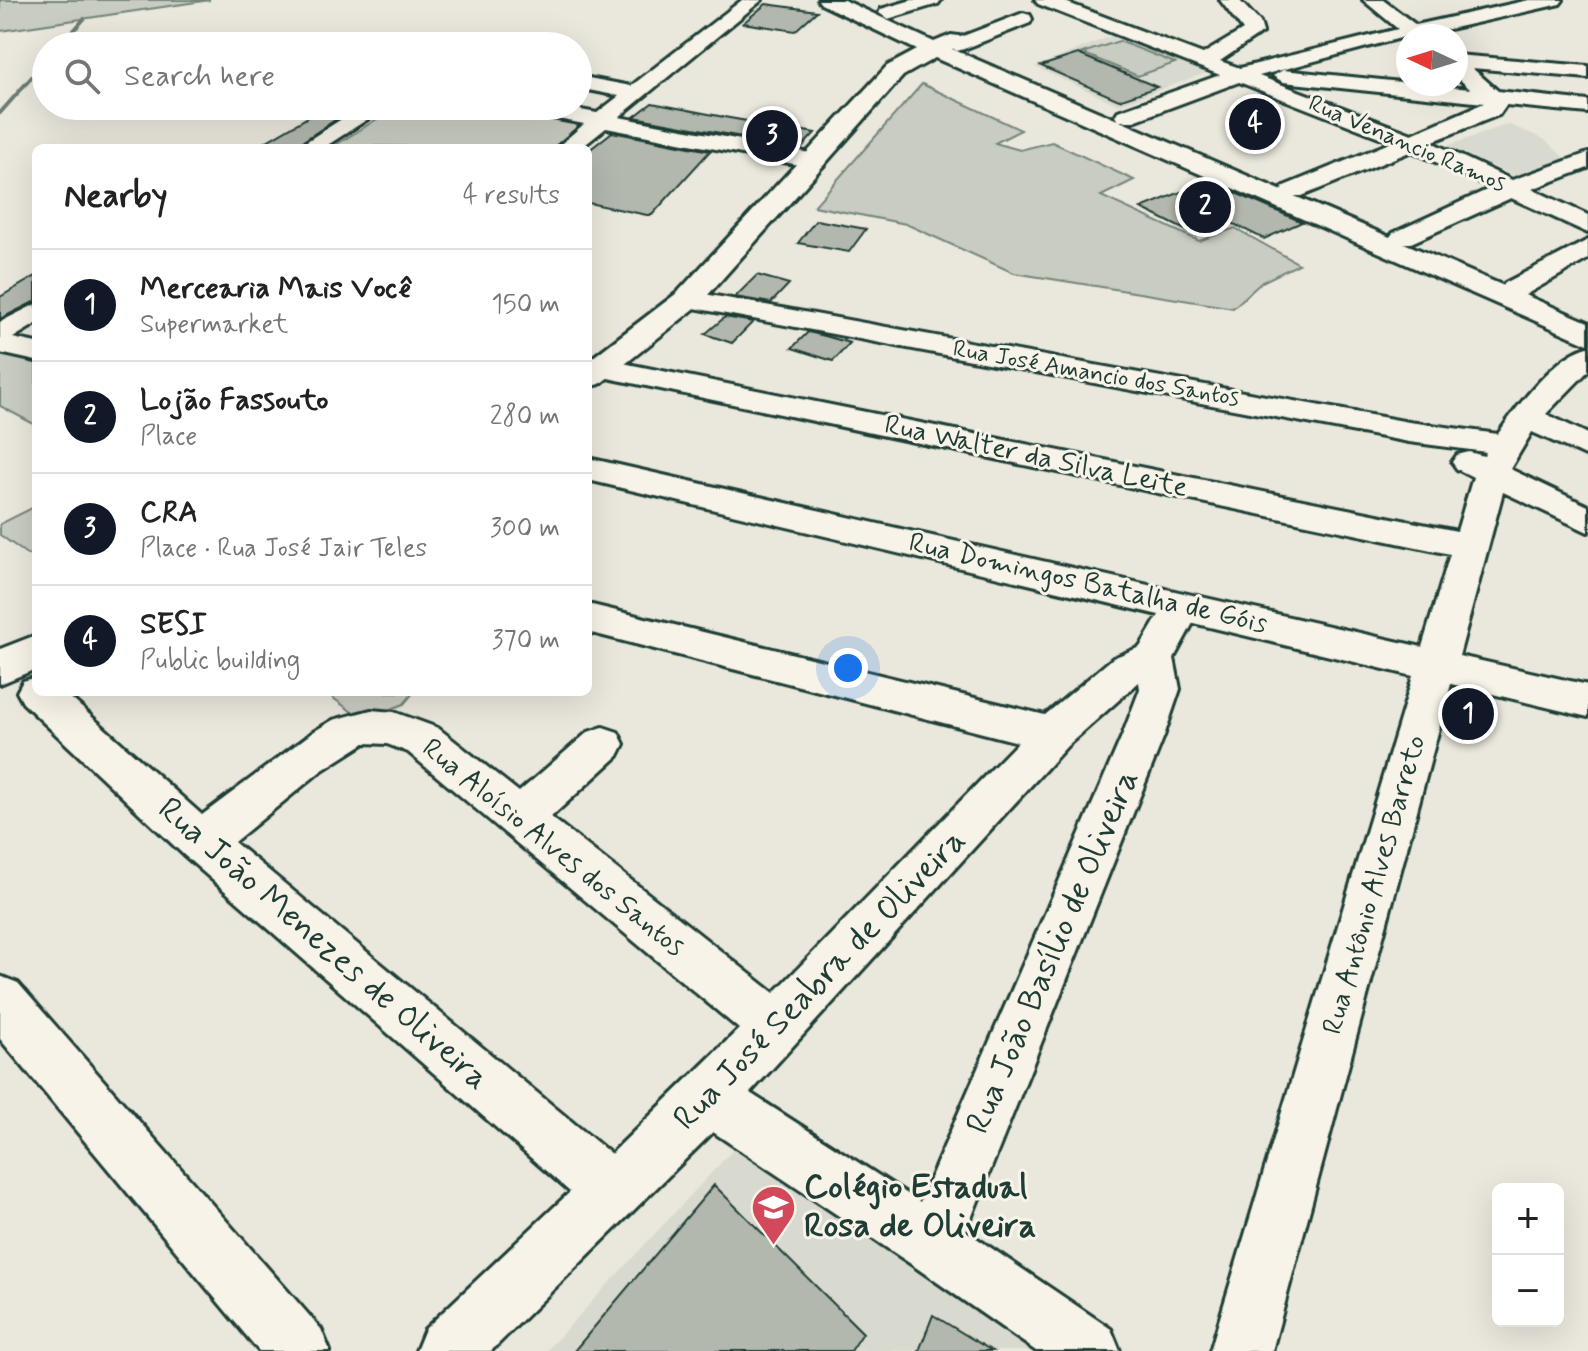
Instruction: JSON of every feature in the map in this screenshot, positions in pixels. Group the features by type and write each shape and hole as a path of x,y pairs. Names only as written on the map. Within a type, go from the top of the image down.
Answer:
{"main road":[{"path":"828,0 1126,116 1156,137 1293,191 1588,321"},
{"path":"859,0 889,22 898,46 895,71"},
{"path":"596,372 688,299 895,71 948,45 1588,334"}],"street":[{"path":"572,144 753,0"},
{"path":"889,22 932,0"},
{"name":"Rua Venancio Ramos","path":"1044,0 1246,73 1412,142 1588,225"},
{"path":"1206,61 1250,36 1253,26 1229,0"},
{"path":"1372,0 1403,24"},
{"path":"1457,24 1554,0"},
{"path":"948,45 1023,19"},
{"path":"1126,116 1246,73 1396,39"},
{"path":"1503,65 1560,50"},
{"path":"1468,64 1588,72"},
{"path":"1246,73 1588,107"},
{"path":"1293,191 1491,110 1495,105 1493,98 1468,74"},
{"path":"592,85 638,94"},
{"path":"592,119 815,161"},
{"path":"315,144 354,120"},
{"path":"1402,238 1510,189 1588,160"},
{"path":"1515,289 1588,248"},
{"name":"Rua José Amancio dos Santos","path":"688,299 1409,432 1507,445"},
{"path":"0,334 32,314"},
{"path":"0,344 32,351"},
{"name":"Rua Antônio Alves Barreto","path":"1241,1351 1438,665 1468,546 1507,445 1556,382 1588,356"},
{"name":"Rua Walter da Silva Leite","path":"596,372 1468,546"},
{"path":"1507,445 1588,447"},
{"path":"1507,445 1588,520"},
{"name":"Rua Domingos Batalha de Góis","path":"592,470 1588,701"},
{"path":"1154,658 1184,606"},
{"path":"592,619 1052,734"},
{"name":"Rua José Seabra de Oliveira","path":"447,1351 709,1098 1052,734 1127,669 1154,658"},
{"name":"Rua João Basílio de Oliveira","path":"932,1243 1143,736 1160,689 1154,658"},
{"name":"Rua João Menezes de Oliveira","path":"47,696 201,842 613,1192"},
{"name":"Rua Aloísio Alves dos Santos","path":"201,842 348,731 365,727 404,731 423,740 777,1028"},
{"path":"520,818 603,744"},
{"path":"0,1000 299,1351"},
{"path":"709,1098 932,1243 1089,1351"}],"shaded area":[{"path":"0,0 210,0 0,31"},
{"path":"1118,33 1217,69 1119,105 1035,67"},
{"path":"1119,41 1175,63 1138,76 1082,53"},
{"path":"922,84 1021,130 995,143 1020,150 1052,142 1134,180 1101,196 1199,241 1235,228 1299,264 1262,282 1233,308 1014,273 906,224 814,206"},
{"path":"376,120 556,120 592,127 570,144 337,144"},
{"path":"1508,124 1544,139 1570,163 1525,181 1447,146"},
{"path":"0,353 32,362 32,423 0,406"},
{"path":"32,508 32,554 28,555 0,535 0,524"},
{"path":"330,696 411,696 404,704 363,720"},
{"name":"Colégio Estadual Rosa de Oliveira","path":"741,1141 1063,1351 546,1351"}],"building":[{"path":"766,4 817,11 795,31 743,23"},
{"path":"1078,54 1157,87 1119,100 1041,66"},
{"path":"652,103 815,133 801,148 634,117"},
{"path":"303,120 335,120 299,144 262,144"},
{"path":"612,132 710,151 652,215 647,215 592,204 592,148"},
{"path":"1208,181 1302,222 1264,239 1230,222 1197,236 1141,208"},
{"path":"816,220 866,229 849,252 798,243"},
{"path":"757,275 789,284 771,303 735,297"},
{"path":"32,278 32,303 0,319 0,297"},
{"path":"725,317 753,322 732,343 705,334"},
{"path":"808,332 850,343 833,361 792,348"},
{"path":"714,1185 863,1333 851,1351 574,1351"},
{"path":"933,1315 992,1351 919,1351"}],"waterway":[{"path":"72,32 84,19"},
{"path":"0,113 32,77"}],"place":[{"name":"SESI","path":"1255,124"},
{"name":"CRA","path":"772,136"},
{"name":"Lojão Fassouto","path":"1205,207"},
{"name":"Mercearia Mais Você","path":"1468,714"},
{"name":"Colégio Estadual Rosa de Oliveira","path":"773,1246"}]}
